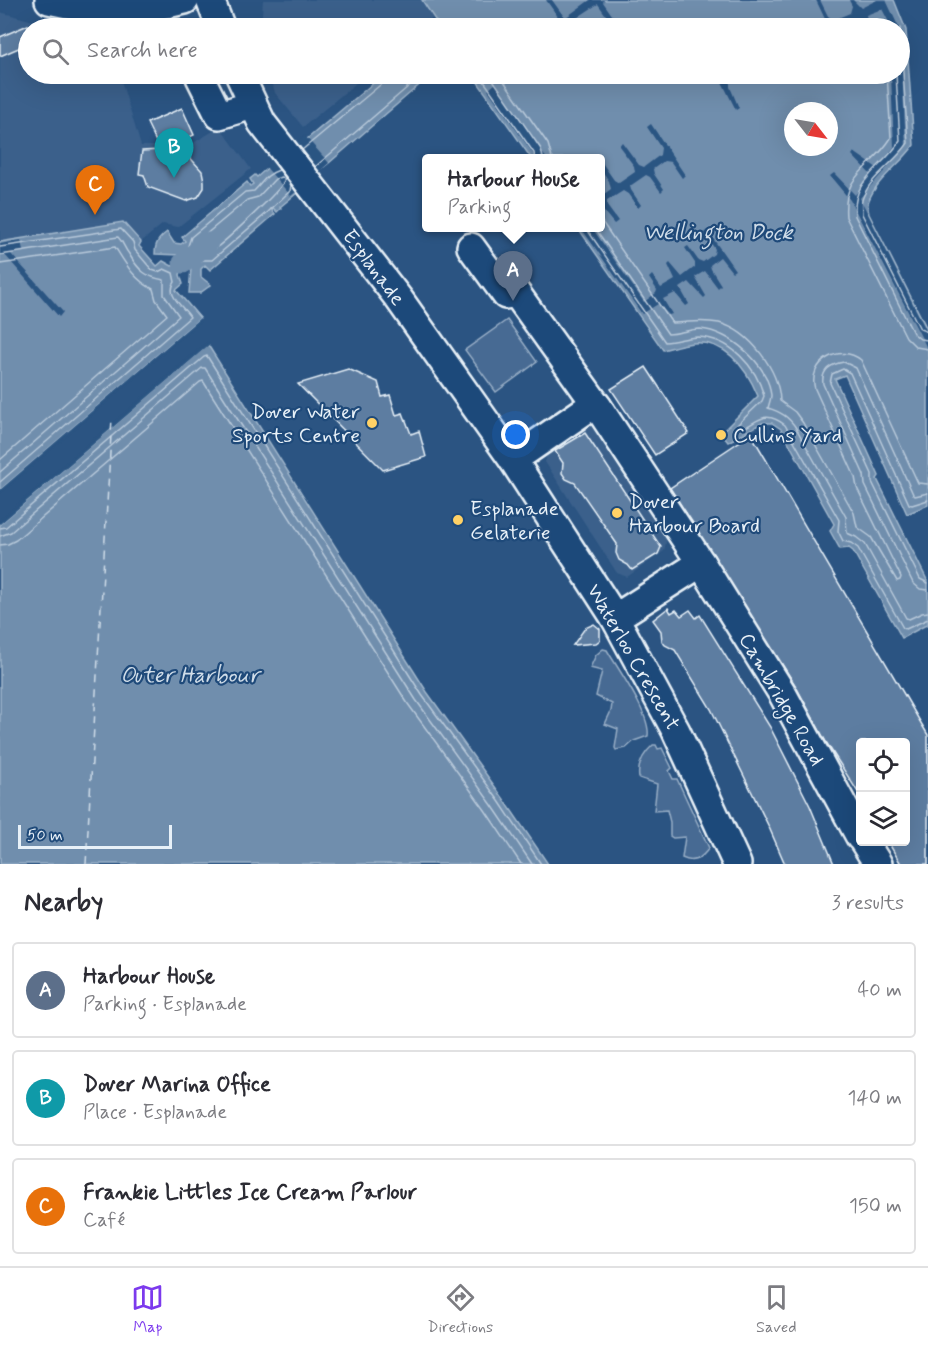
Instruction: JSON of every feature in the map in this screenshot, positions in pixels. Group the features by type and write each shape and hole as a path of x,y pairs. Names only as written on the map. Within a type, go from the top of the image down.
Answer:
{"street":[{"path":"49,0 97,8 122,9 165,5 185,0"},
{"path":"210,0 217,18"},
{"path":"204,84 219,115 258,114"},
{"name":"Esplanade","path":"244,84 258,114 399,299 513,460"},
{"name":"Cambridge Road","path":"471,247 507,295 514,290 598,407 701,563 782,693 856,828"},
{"path":"513,460 587,409 598,407"},
{"name":"Waterloo Crescent","path":"513,460 615,618 676,730 737,864"},
{"path":"615,618 701,563"},
{"path":"867,846 878,864"}],"shaded area":[{"path":"263,0 422,0 433,18 262,18"},
{"path":"0,12 22,18 18,18 18,84 122,84 141,146 188,146 220,127 251,169 178,227 163,224 141,242 123,222 0,242"},
{"path":"273,84 355,84 303,127 275,93"},
{"path":"507,320 537,362 496,392 465,350"},
{"path":"591,426 595,427 667,538 664,551 627,577 617,573 545,462 547,455"},
{"path":"603,649 607,650 633,692 648,727 648,736 634,741 626,748 616,750 618,729 605,724 612,704 596,696 602,671 590,668 596,655"},
{"path":"653,745 656,745 658,749 662,748 672,768 669,771 673,779 677,779 709,848 697,859 682,858 685,837 670,836 667,810 654,811 657,784 639,778 642,760"}],"water":[{"name":"Wellington Dock","path":"422,0 894,0 901,18 434,18"},
{"path":"372,84 420,84 296,189 298,192 277,212 271,209 275,214 210,270 205,265 201,269 201,277 211,285 200,293 189,293 191,268 181,255 155,254 160,239 167,232 174,243 181,244 185,241 182,237 247,182 250,186 253,184 250,179 255,175 257,177 272,164 275,166"},
{"name":"Wellington Dock","path":"479,84 910,84 914,145 883,178 873,192 868,207 869,214 928,331 928,505 907,514 845,375 835,379 879,476 877,479 928,582 928,624 902,638 853,551 849,548 840,549 830,531 834,524 781,429 772,423 762,423 728,442 721,433 758,396 740,365 732,356 712,345 684,344 663,350 581,232 605,232 605,154 528,154"},
{"path":"123,222 141,242 139,246 157,266 163,261 172,266 183,263 180,275 183,284 176,290 200,318 0,490 0,242"},
{"name":"Outer Harbour","path":"208,345 427,692 548,864 0,864 0,524"}],"pier":[{"path":"546,0 552,0 565,18 559,18"},
{"path":"590,0 604,0 603,2 614,18 608,18 598,4 577,18 565,18"},
{"path":"816,0 820,0 830,18 825,18"},
{"path":"849,0 853,0 861,8 877,0 886,0 894,18 887,18 882,9 866,15 867,18 838,18 850,13 852,6"},
{"path":"497,84 543,154 533,154 488,90"},
{"path":"723,84 730,84 739,108 736,110"},
{"path":"891,84 903,84 906,147 860,198 928,334 928,350 850,200 830,176 834,173 855,195 871,175 852,155 854,152 877,168 894,147"},
{"path":"651,124 685,175 682,178 671,162 664,161 653,169 664,189 661,192 646,175 630,186 641,205 638,208 623,191 607,201 607,206 618,221 614,224 605,213 605,193 611,189 605,175 605,167 619,183 635,172 634,166 619,146 622,142 639,165 644,167 660,155 661,148 647,127"},
{"path":"305,136 329,163 291,196 265,166 271,161 275,162"},
{"path":"707,230 735,270 732,272 720,257 710,265 721,285 718,288 705,271 695,277 706,296 704,298 689,282 680,288 689,304 686,306 675,293 663,299 672,314 669,315 658,304 642,314 584,232 595,232 644,302 657,290 649,278 652,275 661,288 675,280 668,265 670,263 682,277 695,267 695,263 685,248 688,246 698,260 703,262 714,254 715,249 704,233"},
{"path":"21,240 23,251 11,254 63,312 59,317 5,255 0,256 0,244"},
{"path":"200,318 201,320 0,493 0,490"},
{"path":"208,342 210,344 0,524 0,520"}],"building":[{"path":"18,29 18,48 0,56 0,37"},
{"path":"182,108 194,135 177,143 202,171 204,181 204,188 198,197 186,201 148,187 144,175 139,174 142,151 160,150 147,123"},
{"path":"646,367 689,433 655,455 611,389"},
{"name":"Dover Water Sports Centre","path":"348,369 378,382 382,397 390,395 396,415 403,413 411,434 419,431 426,457 383,470 298,384"},
{"name":"Dover Harbour Board","path":"585,433 661,547 658,554 632,570 619,560 616,553 617,544 575,483 566,479 562,473 563,463 555,451"},
{"path":"751,434 928,735 928,864 901,864 890,846 910,846 910,738 856,738 856,789 826,742 795,685 670,488"},
{"path":"668,608 671,613 676,610 681,616 690,610 696,618 700,615 770,727 810,806 834,864 785,864 711,709 675,650 662,641 661,631 653,620"},
{"path":"594,624 600,629 600,640 596,643 573,645 585,628"}],"waterway":[{"path":"183,263 208,243"}],"ferry route":[{"path":"86,864 112,418"}],"place":[{"name":"Dover Marina Office","path":"174,178"},
{"name":"Frankie Littles Ice Cream Parlour","path":"95,215"},
{"name":"Harbour House","path":"513,301"},
{"name":"Dover Water Sports Centre","path":"372,423"},
{"name":"Cullins Yard","path":"721,435"},
{"name":"Dover Harbour Board","path":"617,513"},
{"name":"Esplanade Gelaterie","path":"458,520"}]}
